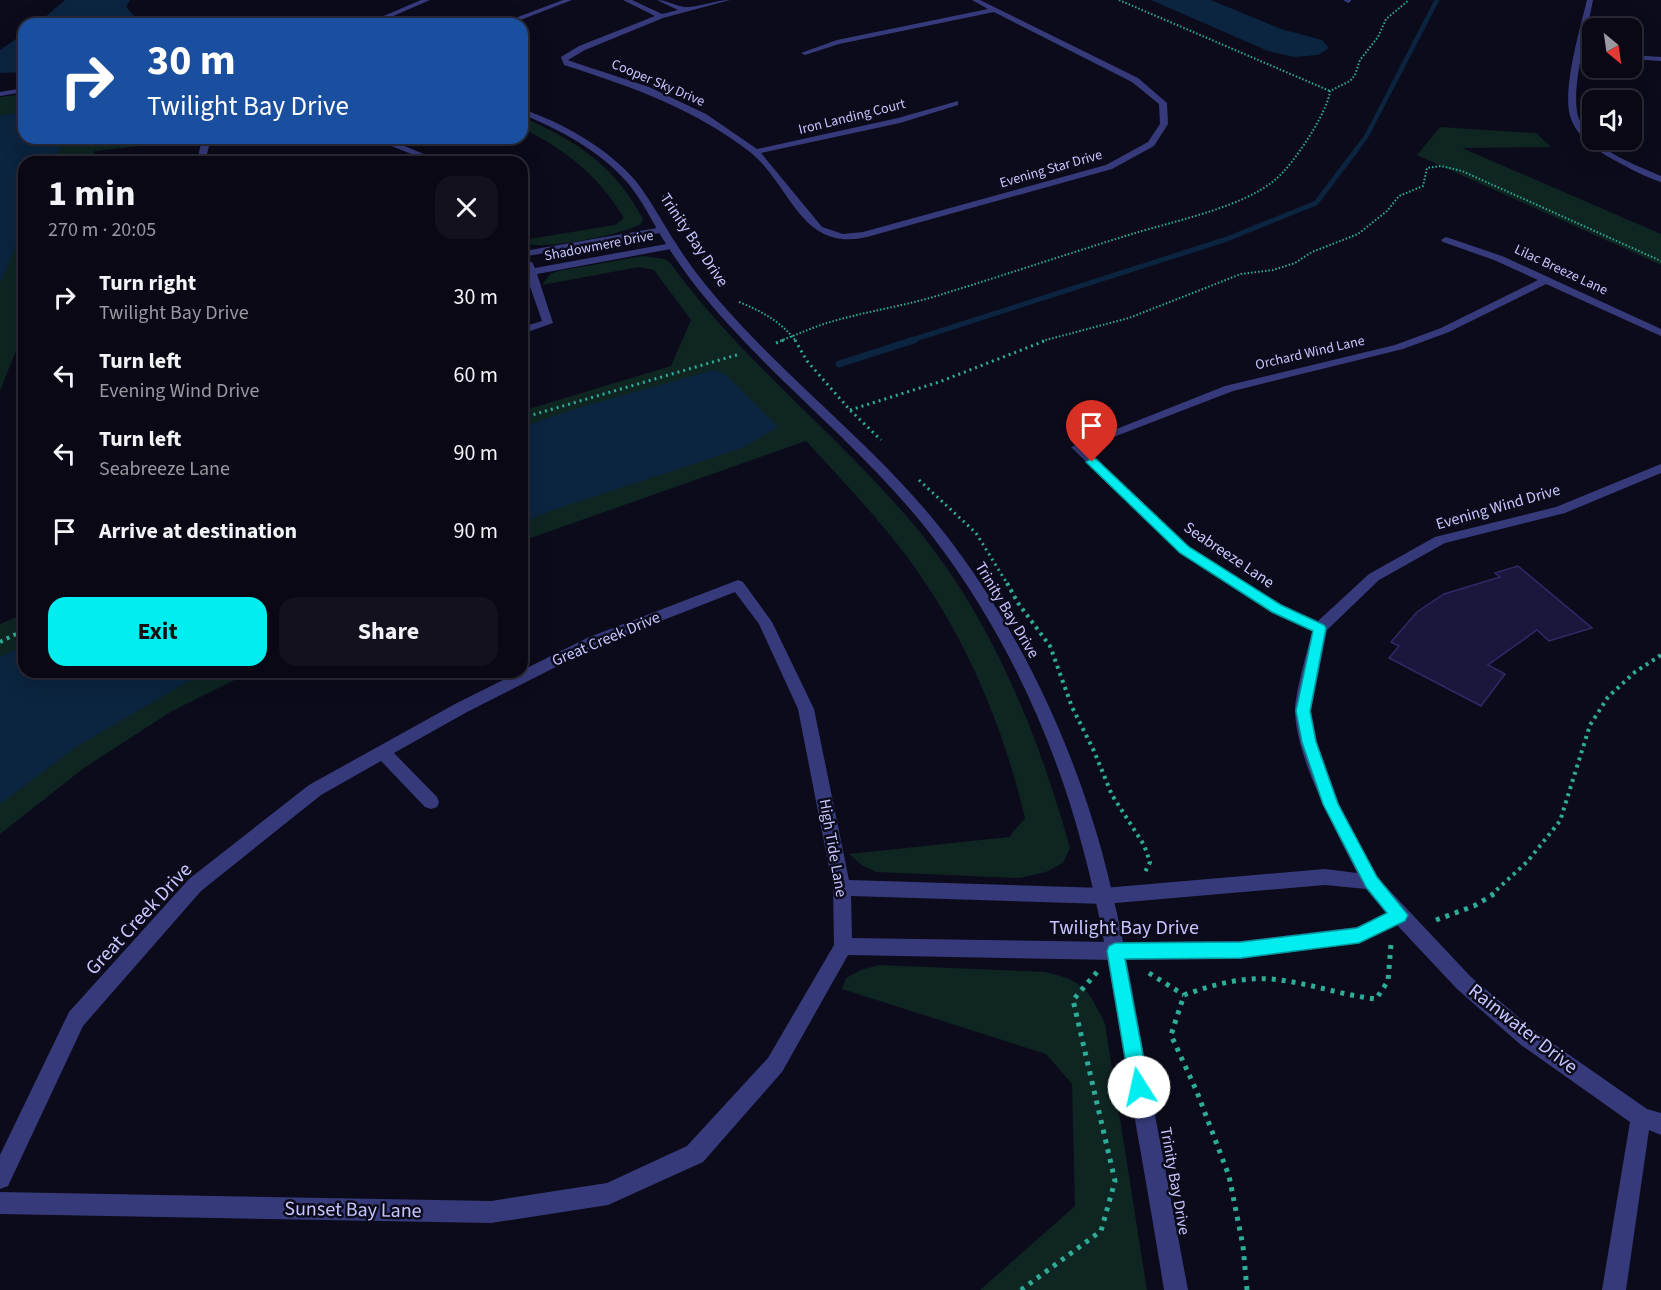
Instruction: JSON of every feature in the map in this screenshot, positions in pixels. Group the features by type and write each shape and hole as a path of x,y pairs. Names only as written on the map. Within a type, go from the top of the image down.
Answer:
{"street":[{"path":"384,18 427,0"},
{"path":"520,18 569,0"},
{"path":"626,0 661,16 682,9 727,0"},
{"path":"660,0 682,9"},
{"name":"Evening Star Drive","path":"842,237 864,235 1109,166 1151,144 1164,124 1163,103 1136,80 975,0"},
{"path":"1590,0 1584,51 1572,110 1575,121 1583,134 1615,157 1661,179"},
{"path":"805,53 837,42 996,10"},
{"name":"Cooper Sky Drive","path":"661,16 582,48 564,59 567,63 646,89 703,116 755,152 819,229 842,237"},
{"path":"1642,58 1661,59"},
{"path":"0,94 18,91"},
{"name":"Iron Landing Court","path":"755,152 888,123 954,103"},
{"name":"Trinity Bay Drive","path":"528,114 569,133 612,162 631,181 672,246 703,289 733,324 890,480 936,532 981,595 1010,643 1048,724 1085,825 1104,896 1176,1290"},
{"path":"393,144 424,156"},
{"name":"Shadowmere Drive","path":"528,251 663,230"},
{"name":"Lilac Breeze Lane","path":"1446,240 1498,258 1661,333"},
{"name":"Shadowmere Drive","path":"530,272 672,246"},
{"path":"528,266 548,323 528,329"},
{"name":"Orchard Wind Lane","path":"1077,447 1229,388 1399,347 1422,339 1546,280"},
{"name":"Seabreeze Lane","path":"1077,447 1185,550 1277,609 1320,628"},
{"name":"Evening Wind Drive","path":"1320,628 1374,577 1440,540 1560,510 1661,468"},
{"name":"Great Creek Drive","path":"528,674 592,642 738,585"},
{"name":"High Tide Lane","path":"738,585 765,622 806,710 842,888 843,946"},
{"path":"1320,628 1303,711 1309,742 1330,804 1371,882 1405,923"},
{"name":"Great Creek Drive","path":"0,1178 76,1019 195,885 315,790 461,708 521,678"},
{"path":"382,752 431,802"},
{"name":"Twilight Bay Drive","path":"842,888 1104,896 1325,877 1371,882"},
{"name":"Twilight Bay Drive","path":"843,946 1115,951 1241,950 1359,935 1405,923"},
{"name":"Rainwater Drive","path":"1405,923 1464,983 1528,1038 1651,1121"},
{"name":"Sunset Bay Lane","path":"0,1203 491,1212 608,1194 695,1154 775,1065 843,946"},
{"path":"1614,1290 1651,1121"}],"path":[{"path":"1119,0 1330,92"},
{"path":"1330,92 1350,81 1355,75 1360,60 1378,37 1386,19 1409,0"},
{"path":"768,346 867,311 944,294 1032,264 1215,209 1255,192 1276,179 1283,171 1324,113 1331,98 1330,92"},
{"path":"849,410 939,382 1043,341 1149,311 1207,289 1222,280 1241,274 1273,270 1295,262 1312,252 1358,234 1387,211 1399,196 1423,186 1427,168 1433,166 1462,171 1661,261"},
{"path":"528,416 744,353"},
{"path":"0,642 18,633"},
{"path":"1247,1290 1243,1246 1229,1176 1197,1092 1171,1035 1184,995 1215,984 1258,978 1376,999 1385,991 1392,970 1391,944 1405,923 1474,906 1496,892 1527,862 1560,821 1590,725 1602,706 1608,697 1635,672 1661,655"},
{"path":"1021,1290 1101,1232 1115,1181 1073,1000 1115,951"}],"green space":[{"path":"18,95 18,144 158,144 95,151 93,156 18,156 18,345 0,391 0,97"},
{"path":"528,120 560,135 606,169 632,200 643,219 641,224 585,240 551,245 528,244 528,239 615,225 624,218 592,176 553,146 528,131"},
{"path":"1440,127 1536,133 1551,147 1462,148 1661,234 1661,265 1417,155"},
{"path":"643,256 665,259 731,336 897,505 952,575 995,649 1013,687 1045,767 1070,848 1063,863 1046,872 1020,878 876,872 863,866 849,854 1009,837 1025,818 993,715 980,682 947,618 908,558 806,441 528,539 528,409 671,366 691,320 654,270 639,267 542,285 550,274"},
{"path":"18,616 18,678 239,678 172,711 84,768 0,834 0,624"},
{"path":"879,965 1045,972 1076,983 1089,995 1105,1024 1147,1290 980,1290 1075,1206 1072,1084 1046,1054 842,989 846,978 861,970"}],"water":[{"path":"65,0 130,0 126,7 136,18 44,18"},
{"path":"1151,0 1211,0 1281,29 1322,40 1329,48 1318,55 1294,57 1268,51"},
{"path":"18,37 18,72 0,73 0,50"},
{"path":"18,113 18,144 63,144 57,156 18,156 18,242 0,283 0,116"},
{"path":"714,370 726,375 778,427 742,448 550,511 528,520 528,425 578,408"},
{"path":"18,648 18,678 194,678 76,747 0,804 0,657"}],"building":[{"path":"1518,566 1592,628 1549,641 1537,630 1488,665 1505,674 1481,706 1389,658 1399,646 1391,642 1417,612 1444,594 1500,577 1495,573"}],"waterway":[{"path":"1356,150 1366,137 1437,0"},
{"path":"909,341 1227,239 1316,203 1357,149"},
{"path":"839,364 914,340"}],"route":[{"path":"1092,462 1185,550 1277,609 1320,628 1303,711 1309,742 1330,804 1371,882 1399,915 1359,935 1241,950 1115,951 1139,1087"}]}
